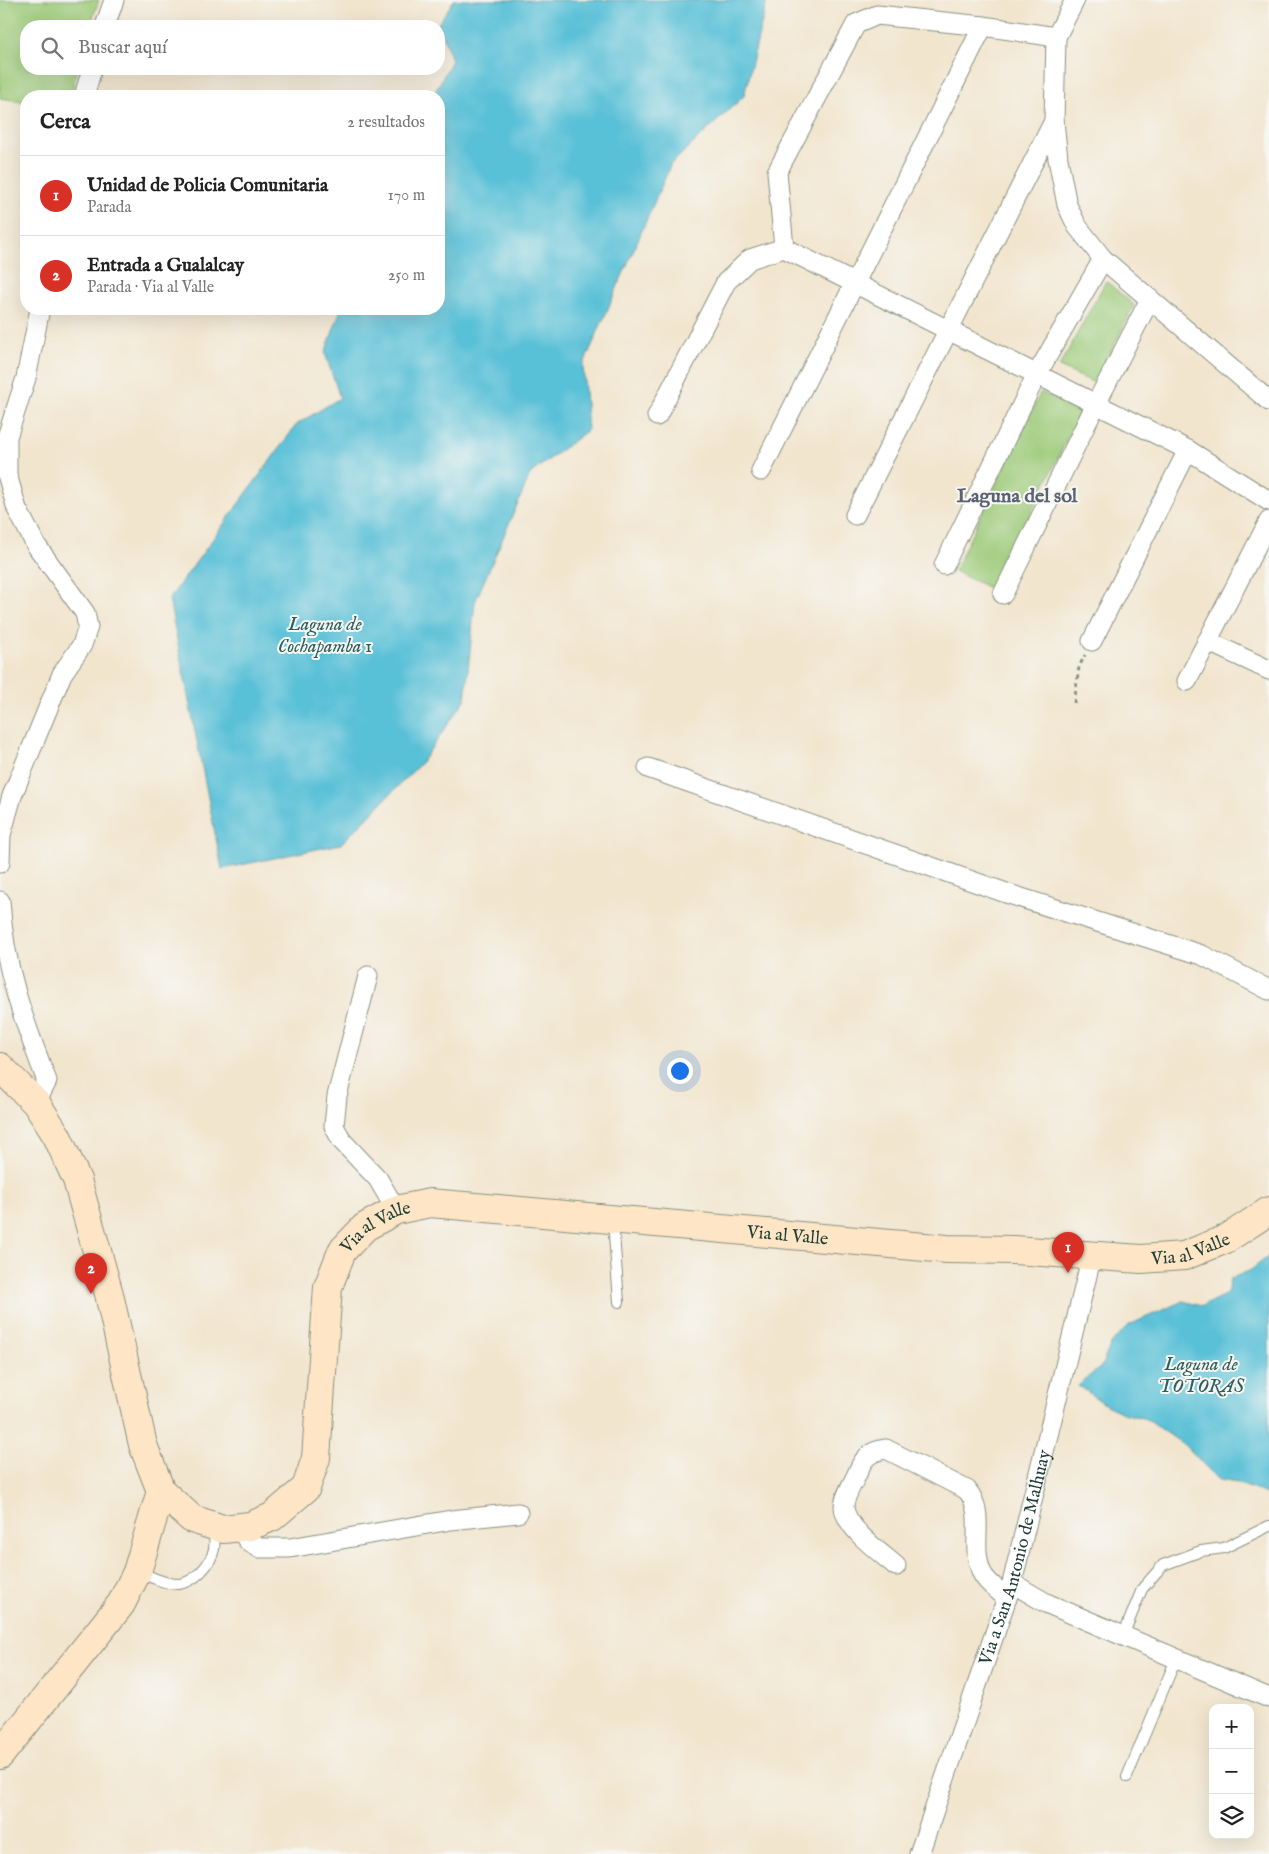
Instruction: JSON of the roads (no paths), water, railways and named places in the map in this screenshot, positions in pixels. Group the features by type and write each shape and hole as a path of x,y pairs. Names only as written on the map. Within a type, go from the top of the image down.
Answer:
{"main road":[{"name":"Via al Valle","path":"0,1067 36,1103 57,1136 77,1180 109,1294 143,1445 161,1491 192,1519 220,1527 250,1526 272,1517 306,1488 316,1458 328,1287 342,1251 365,1227 396,1210 430,1203 947,1249 1014,1250 1141,1259 1184,1256 1226,1239 1269,1211"},
{"path":"0,1755 121,1604 137,1572 161,1491"}],"street":[{"path":"107,20 114,0"},
{"path":"1075,0 1056,37 1054,121 1058,159 1067,205 1077,226 1104,259 1269,401"},
{"path":"784,248 777,172 856,24 877,15 983,26 1056,37"},
{"path":"761,471 983,26"},
{"path":"86,90 90,75"},
{"path":"855,515 1054,121"},
{"path":"657,416 726,282 750,259 784,248 1188,450 1269,501"},
{"path":"944,565 1037,374 1104,259"},
{"path":"1004,594 1096,404 1150,300"},
{"path":"0,863 1,835 12,796 62,674 82,645 88,627 85,613 36,545 17,509 7,474 8,438 26,378 39,315"},
{"path":"1092,642 1188,450"},
{"path":"1187,681 1269,521"},
{"path":"1208,641 1269,670"},
{"path":"648,768 1012,895 1202,955 1269,990"},
{"path":"0,901 2,937 12,984 47,1081 36,1103"},
{"path":"368,976 337,1096 334,1126 342,1141 378,1179 396,1210"},
{"name":"Via a San Antonio de Malhuay","path":"920,1854 1009,1591 1092,1255"},
{"path":"896,1566 863,1538 848,1519 844,1506 862,1462 873,1451 886,1449 968,1490 976,1500 978,1524 976,1543 982,1574 1009,1591 1046,1603 1269,1698"},
{"path":"220,1527 243,1534 249,1542 259,1548 290,1548 451,1520 518,1514"}],"lane":[{"path":"612,1218 619,1302"},
{"path":"1123,1636 1142,1589 1163,1565 1201,1551 1224,1548 1269,1526"},
{"path":"137,1572 170,1583 180,1584 191,1580 202,1570 214,1549 220,1527"},
{"path":"1127,1777 1176,1658"}],"water":[{"name":"Laguna de Cochapamba 1","path":"454,0 767,0 744,96 671,164 583,366 588,430 531,473 475,602 465,700 421,763 341,844 222,869 169,599 297,424 340,398 325,353 339,315 445,315 445,90 436,90 452,60 445,42 445,20 441,20"},
{"name":"Laguna de TOTORAS","path":"1269,1256 1269,1495 1237,1483 1219,1480 1183,1444 1146,1419 1123,1413 1106,1405 1078,1385 1101,1367 1111,1344 1129,1325 1183,1301 1202,1306 1227,1294 1230,1279 1251,1270"}],"place":[{"name":"Unidad de Policia Comunitaria","path":"1068,1273"},
{"name":"Entrada a Gualalcay","path":"91,1294"}],"district":[{"name":"Laguna del sol","path":"1017,495"}]}
